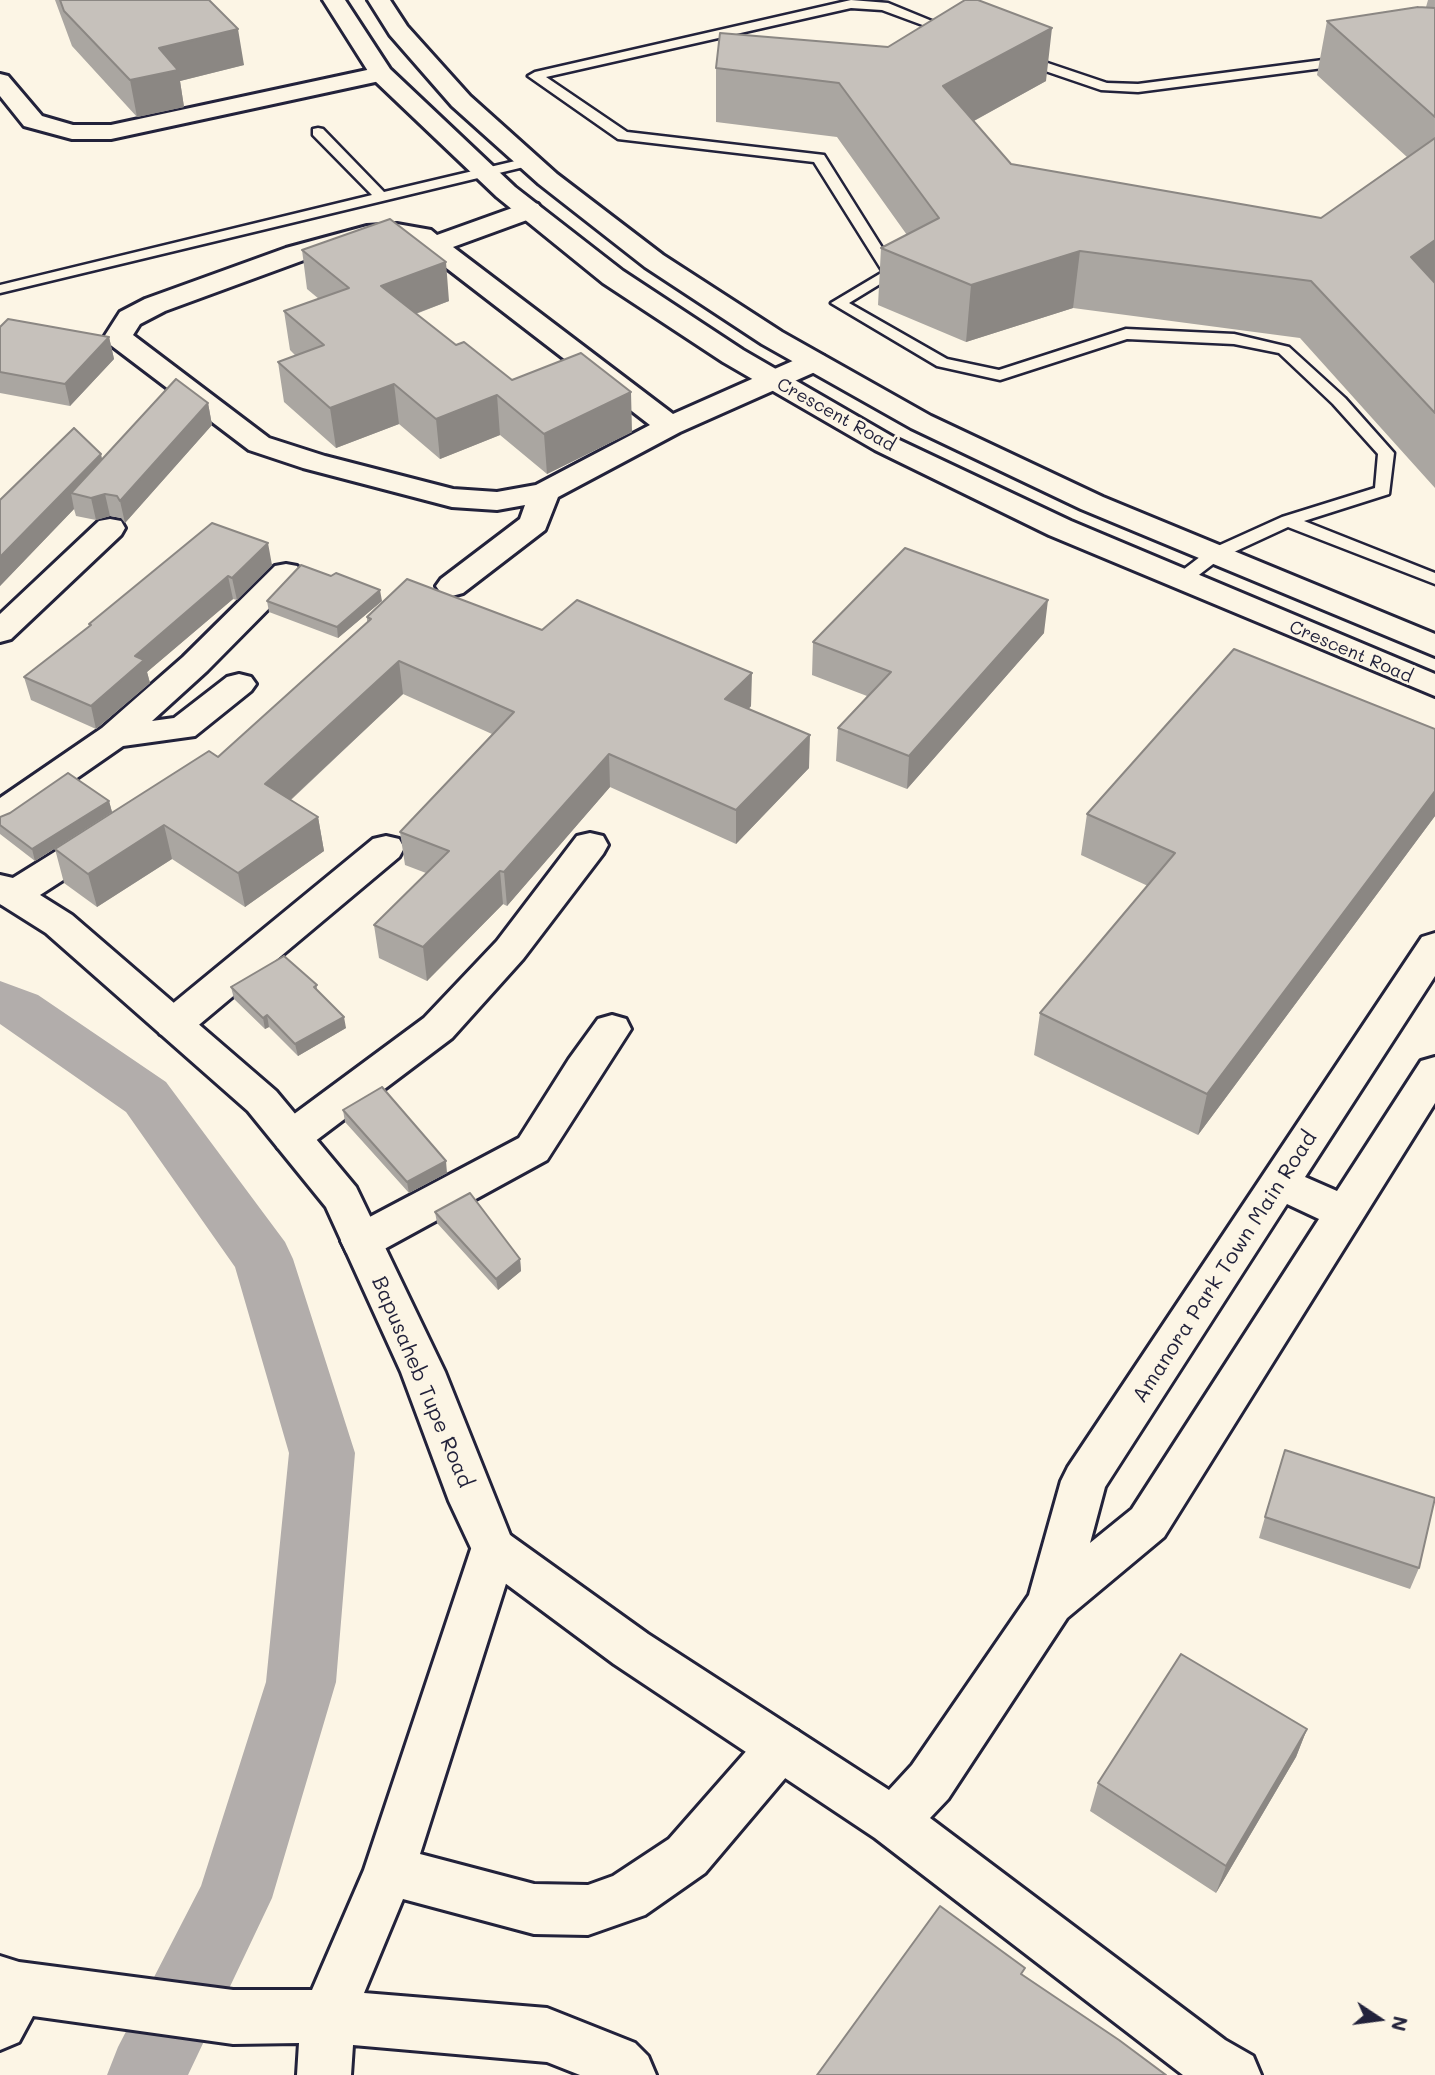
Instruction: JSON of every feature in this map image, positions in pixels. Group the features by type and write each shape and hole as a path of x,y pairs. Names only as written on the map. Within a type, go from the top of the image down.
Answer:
{"street":[{"name":"Crescent Road","path":"334,0 382,74 485,172 613,277 733,356 898,450 1059,528 1435,687"},
{"name":"Crescent Road","path":"379,0 398,30 461,101 528,162 654,261 814,362 921,422 1092,503 1435,646"},
{"path":"0,81 33,121 72,132 111,132 382,74"},
{"path":"433,245 529,210"},
{"path":"670,426 422,236 397,232 367,234 295,254 155,305 130,318 118,337 259,444 314,462 452,498 497,501 545,492 670,426 814,362"},
{"path":"452,586 534,523 545,492"},
{"path":"0,632 110,528"},
{"path":"0,815 114,736 195,664 286,573"},
{"path":"114,736 183,728 239,684"},
{"path":"6,891 129,821"},
{"path":"292,1137 438,1028 510,950 590,845"},
{"path":"174,1024 386,848"},
{"name":"Bapusaheb Tupe Road","path":"6,891 59,924 262,1101 342,1198 423,1372 472,1501 494,1549 631,1649 893,1821 1206,2059 1234,2075"},
{"name":"Amanora Park Town Main Road","path":"1050,1603 1084,1481 1435,946"},
{"path":"362,1241 533,1149 583,1069 612,1030"},
{"name":"Amanora Park Town Main Road","path":"893,1821 930,1782 1050,1603 1148,1523 1435,1072"},
{"path":"1280,1183 1345,1213"},
{"path":"324,2075 328,2016 389,1871 494,1549"},
{"path":"389,1871 534,1909 587,1910 627,1897 687,1856 781,1747"},
{"path":"6,1998 118,2001 233,2017 328,2016 472,2031 547,2035 616,2062 628,2075"}],"lane":[{"path":"971,39 884,6 851,4 535,76 623,136 819,158 891,272 838,303 942,363 1000,375 1126,334 1234,339 1284,351 1339,401 1386,453 1383,491 1288,522 1215,554 1181,580"},
{"path":"1008,53 1082,81 1106,87 1138,88 1353,60"},
{"path":"318,132 381,197"},
{"path":"0,289 528,162"},
{"path":"1288,522 1435,579"}],"building":[{"path":"60,0 209,0 238,29 159,48 178,70 130,80 64,11"},
{"path":"965,0 978,0 1052,28 943,86 1011,164 1321,218 1435,138 1435,240 1411,257 1435,283 1435,413 1311,281 1080,251 971,285 881,248 939,218 839,83 716,68 720,33 888,47"},
{"path":"1418,7 1435,8 1435,117 1327,21"},
{"path":"390,219 446,262 381,286 456,345 464,342 512,380 581,353 631,392 544,434 497,395 436,419 394,384 330,408 278,362 324,345 284,311 349,288 302,250"},
{"path":"8,319 109,337 65,384 0,372 0,327"},
{"path":"176,379 208,403 120,501 117,496 105,494 91,498 71,493"},
{"path":"74,428 101,454 0,557 0,500"},
{"path":"212,523 268,543 232,578 228,576 135,656 144,660 91,706 24,677 91,625 89,624"},
{"path":"905,548 1048,600 909,756 838,728 891,672 813,642"},
{"path":"301,565 331,576 336,573 380,590 337,627 267,601"},
{"path":"407,579 542,630 577,600 752,673 725,699 810,735 736,810 609,754 504,872 500,871 423,947 374,925 449,851 400,832 514,712 399,661 265,784 318,817 238,873 164,825 88,874 55,849 209,751 218,757 371,619 367,617"},
{"path":"1234,649 1435,729 1435,791 1207,1094 1040,1013 1175,853 1087,814"},
{"path":"68,773 109,801 32,849 0,825 0,817"},
{"path":"284,956 317,985 314,987 344,1017 295,1044 267,1015 263,1018 231,987"},
{"path":"382,1087 446,1161 407,1182 343,1110"},
{"path":"470,1193 520,1259 496,1279 435,1212"},
{"path":"1285,1450 1435,1498 1419,1568 1265,1517"},
{"path":"1181,1654 1307,1729 1226,1866 1098,1783"},
{"path":"940,1906 1025,1968 1021,1974 1166,2075 817,2075"}],"waterway":[{"path":"0,1001 18,1009 146,1097 263,1259 322,1453 301,1682 235,1898 146,2075"}]}
